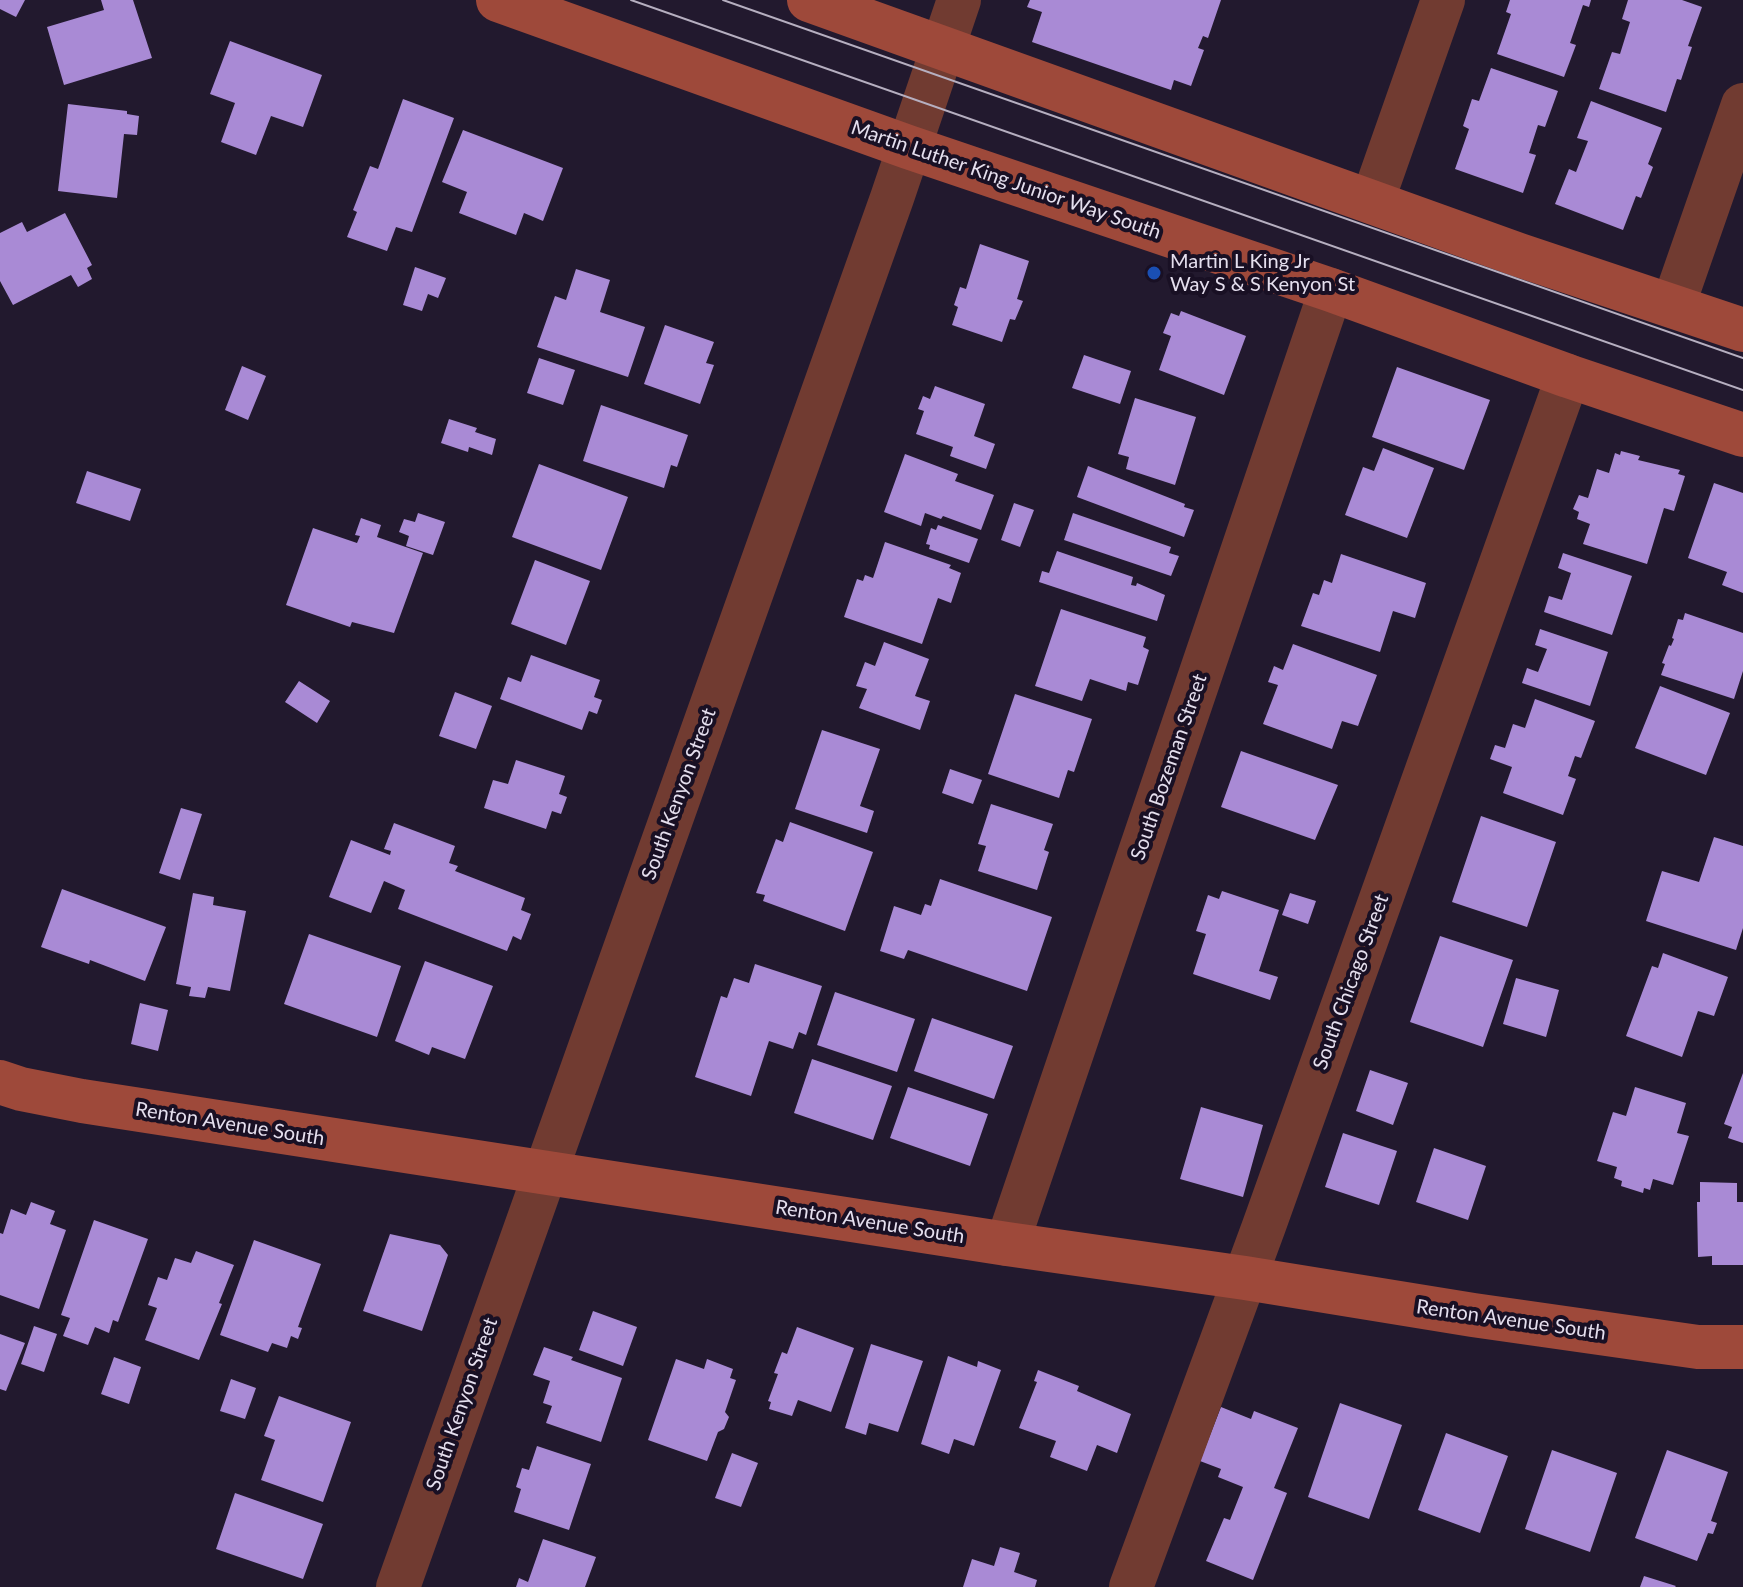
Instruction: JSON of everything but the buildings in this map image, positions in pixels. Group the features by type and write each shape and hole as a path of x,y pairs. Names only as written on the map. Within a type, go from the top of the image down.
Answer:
{"main road":[{"name":"Martin Luther King Junior Way South","path":"498,0 908,147 1331,290 1568,376 1743,435"},
{"path":"809,0 1519,255 1743,330"},
{"name":"Renton Avenue South","path":"0,1082 82,1101 1473,1315 1698,1347 1743,1347"}],"street":[{"name":"South Kenyon Street","path":"398,1587 959,0"},
{"path":"1372,202 1443,0"},
{"path":"1673,306 1743,105"},
{"name":"South Bozeman Street","path":"1007,1244 1331,290"},
{"name":"South Chicago Street","path":"1131,1587 1568,376"}],"tram line":[{"path":"631,0 1743,390"},
{"path":"723,0 1743,358"}],"place":[{"name":"Martin L King Jr Way S & S Kenyon St","path":"1154,273"}]}
